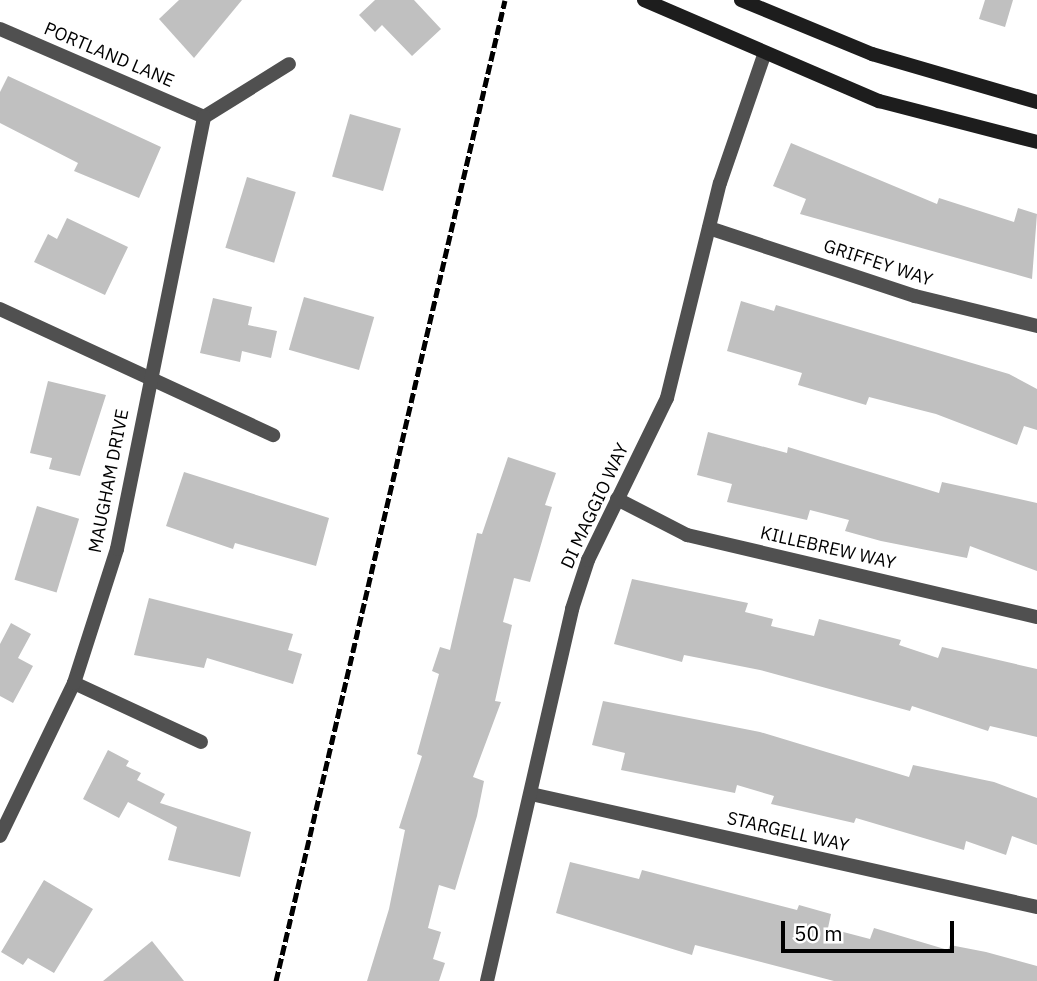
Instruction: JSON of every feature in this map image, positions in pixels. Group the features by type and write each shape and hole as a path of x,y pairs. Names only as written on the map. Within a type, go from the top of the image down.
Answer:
{"street":[{"path":"644,0 764,55 879,101 1037,142"},
{"path":"741,0 860,50 1037,102"},
{"name":"PORTLAND LANE","path":"0,29 204,117"},
{"name":"DI MAGGIO WAY","path":"487,981 572,609 617,499 667,398 709,228 764,55"},
{"path":"204,117 289,64"},
{"name":"MAUGHAM DRIVE","path":"0,836 74,683 117,550 149,380 204,117"},
{"name":"GRIFFEY WAY","path":"709,228 915,296 1037,326"},
{"path":"0,309 273,435"},
{"name":"KILLEBREW WAY","path":"617,499 687,535 1037,617"},
{"path":"74,683 201,742"},
{"name":"STARGELL WAY","path":"531,794 1037,907"}],"building":[{"path":"179,0 242,0 194,58 159,19"},
{"path":"375,0 414,0 441,29 412,56 382,25 375,32 359,15"},
{"path":"985,0 1013,0 1005,27 979,19"},
{"path":"8,76 161,147 139,198 74,171 78,163 0,123 0,92"},
{"path":"350,114 401,129 383,191 332,176"},
{"path":"791,143 937,204 939,198 1014,222 1018,208 1037,214 1032,279 800,214 806,199 773,186"},
{"path":"247,177 296,192 274,263 225,248"},
{"path":"67,218 128,247 105,295 34,262 48,234 57,239"},
{"path":"304,297 374,317 359,370 289,350"},
{"path":"213,298 252,307 248,325 277,331 271,358 242,351 240,362 200,353"},
{"path":"741,301 774,311 776,305 1009,374 1037,389 1037,430 1024,426 1017,445 936,414 869,397 866,405 798,385 802,373 727,351"},
{"path":"48,381 106,395 80,476 49,469 52,458 30,453"},
{"path":"708,432 787,453 788,447 939,493 942,482 1037,503 1037,571 970,546 967,558 881,541 845,531 849,520 810,510 807,520 727,502 732,484 697,475"},
{"path":"508,457 556,473 545,505 552,507 530,582 514,578 503,622 512,625 495,701 501,702 473,777 484,781 477,816 455,890 439,885 428,928 441,932 433,959 445,963 439,981 367,981 389,909 405,830 399,828 422,756 417,754 439,674 432,671 440,647 450,650 477,533 482,534"},
{"path":"184,472 329,518 316,566 235,543 233,549 166,526"},
{"path":"37,506 79,519 57,592 14,580"},
{"path":"632,579 748,603 745,612 773,619 771,626 814,636 819,619 901,640 899,645 938,658 942,647 1037,669 1037,737 990,726 988,731 912,706 910,711 760,670 684,655 682,662 614,644"},
{"path":"149,598 293,634 288,650 302,654 293,684 207,658 204,668 134,655"},
{"path":"11,623 31,634 18,658 33,666 13,703 0,696 0,644"},
{"path":"603,701 760,732 909,777 913,765 994,782 1037,798 1037,845 1012,836 1006,855 966,841 964,850 856,818 854,823 771,804 774,796 737,785 735,793 621,770 625,753 592,745"},
{"path":"108,750 129,761 126,766 141,773 137,780 165,794 160,803 251,832 240,877 168,860 177,827 128,802 119,818 83,799"},
{"path":"570,862 639,879 642,870 797,910 799,905 831,914 828,928 870,939 874,928 948,950 950,945 986,952 1037,966 1037,981 834,981 695,945 692,955 556,913"},
{"path":"44,880 93,909 54,973 28,958 23,965 1,952"},
{"path":"152,941 184,981 103,981"}],"railway":[{"path":"276,981 505,0"}]}
